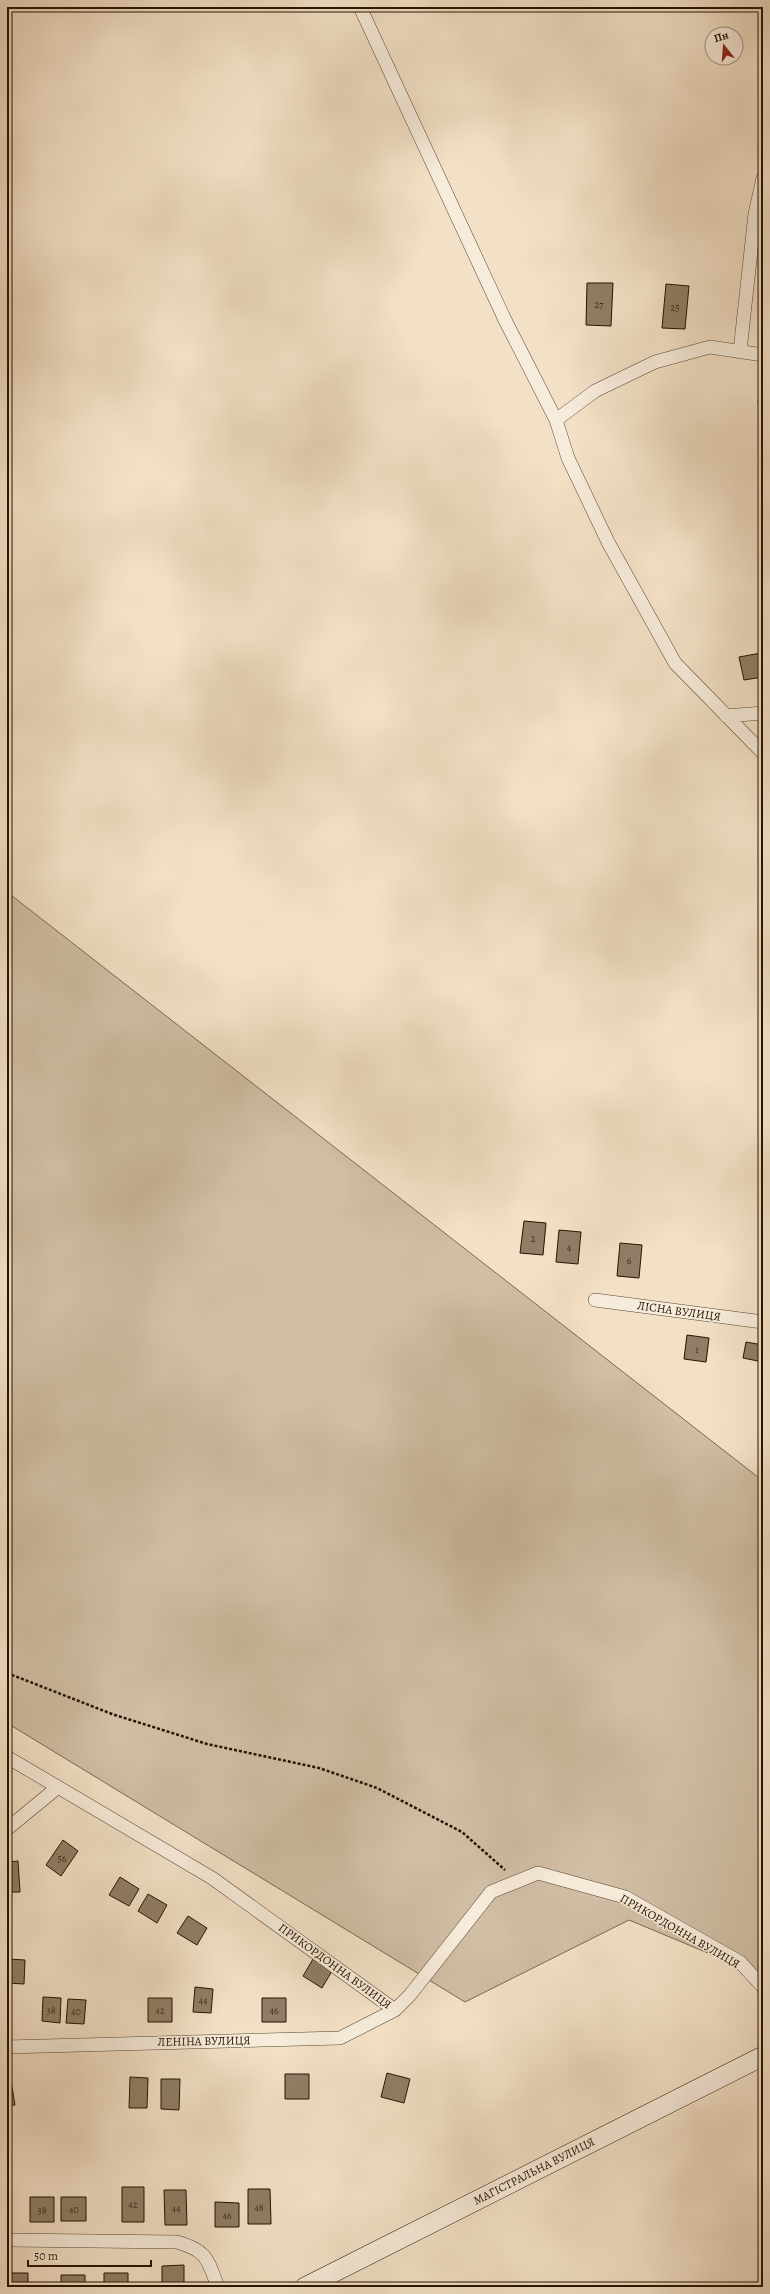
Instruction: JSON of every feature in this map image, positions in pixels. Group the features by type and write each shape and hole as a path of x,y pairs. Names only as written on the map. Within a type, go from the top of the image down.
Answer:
{"main road":[{"name":"МАГІСТРАЛЬНА ВУЛИЦЯ","path":"305,2287 763,2056"}],"street":[{"path":"360,7 505,320 556,420 568,458 608,542 675,663 763,753"},
{"path":"740,351 755,214 763,178"},
{"path":"556,420 595,391 655,362 710,347 763,355"},
{"path":"726,716 763,712"},
{"name":"ЛІСНА ВУЛИЦЯ","path":"595,1300 763,1322"},
{"name":"ПРИКОРДОННА ВУЛИЦЯ","path":"7,1756 212,1878 395,2010 410,1995 491,1892 538,1873 625,1897 740,1962 763,1987"},
{"path":"7,1829 58,1787"},
{"name":"ЛЕНІНА ВУЛИЦЯ","path":"7,2046 340,2038 395,2010"},
{"path":"7,2240 177,2242 193,2247 206,2256 218,2287"}],"path":[{"path":"7,1673 112,1714 186,1737 319,1768 377,1788 462,1832 518,1881"}],"shaded area":[{"path":"7,892 763,1481 763,1976 629,1920 465,2002 7,1723"}],"building":[{"path":"587,283 613,283 611,326 586,325"},
{"path":"666,284 689,286 685,329 662,328"},
{"path":"762,373 763,374 763,404 758,403"},
{"path":"761,653 763,677 744,680 739,657"},
{"path":"524,1221 546,1223 543,1255 520,1253"},
{"path":"559,1230 581,1232 578,1264 556,1262"},
{"path":"620,1243 642,1245 639,1278 617,1276"},
{"path":"687,1335 709,1338 706,1362 684,1359"},
{"path":"746,1342 763,1345 763,1362 743,1358"},
{"path":"63,1840 78,1851 61,1876 46,1865"},
{"path":"18,1861 20,1892 7,1892 7,1862"},
{"path":"120,1877 139,1889 129,1906 109,1895"},
{"path":"148,1894 167,1905 157,1923 138,1911"},
{"path":"188,1916 207,1928 197,1945 177,1933"},
{"path":"8,1959 25,1960 24,1984 7,1983"},
{"path":"313,1959 332,1971 322,1988 303,1976"},
{"path":"195,1987 213,1989 211,2013 193,2012"},
{"path":"43,1997 61,1998 60,2023 42,2021"},
{"path":"148,1998 172,1998 172,2022 148,2022"},
{"path":"262,1998 286,1998 286,2022 262,2022"},
{"path":"68,1999 86,2000 84,2024 66,2023"},
{"path":"387,2073 410,2079 404,2103 381,2097"},
{"path":"285,2074 309,2074 309,2099 285,2099"},
{"path":"130,2077 148,2078 147,2108 129,2108"},
{"path":"161,2079 180,2079 179,2110 161,2109"},
{"path":"11,2081 15,2105 7,2106 7,2082"},
{"path":"122,2187 144,2187 144,2222 122,2222"},
{"path":"248,2189 270,2189 271,2224 248,2224"},
{"path":"164,2190 186,2190 187,2225 165,2225"},
{"path":"30,2197 54,2197 54,2222 30,2222"},
{"path":"61,2197 86,2197 86,2221 61,2221"},
{"path":"215,2202 239,2203 239,2227 215,2227"},
{"path":"184,2265 184,2287 162,2287 162,2266"},
{"path":"7,2273 28,2273 28,2287 7,2287"},
{"path":"104,2273 128,2273 128,2287 104,2287"},
{"path":"61,2275 85,2275 85,2287 61,2287"}]}
